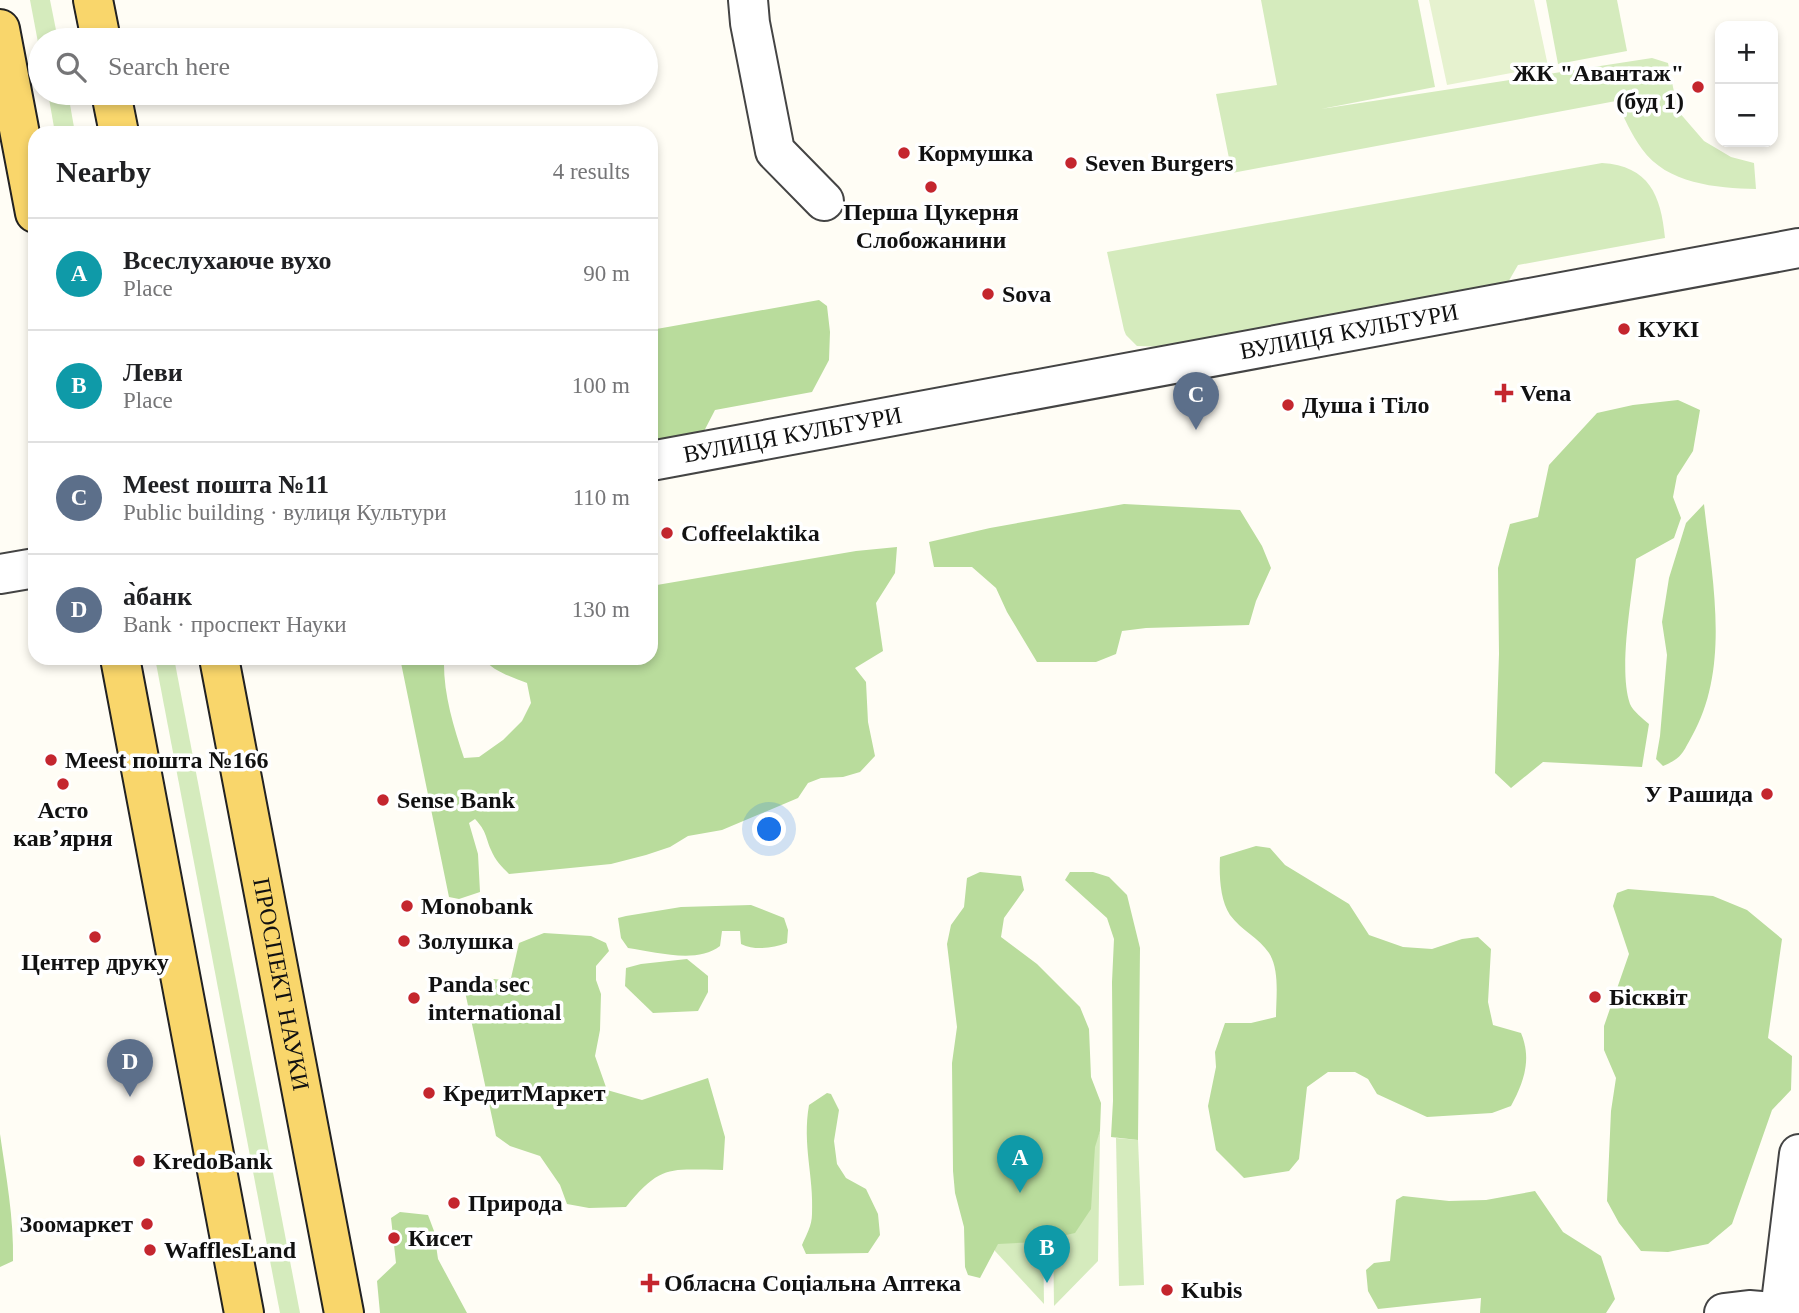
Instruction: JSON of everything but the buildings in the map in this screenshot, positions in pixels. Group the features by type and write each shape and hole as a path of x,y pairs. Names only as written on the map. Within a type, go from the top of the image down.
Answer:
{"main road":[{"path":"93,0 99,28"},
{"path":"0,29 28,176"},
{"path":"113,105 118,126"},
{"path":"121,665 244,1313"},
{"name":"ПРОСПЕКТ НАУКИ","path":"220,665 344,1313"}],"street":[{"path":"748,0 775,152 824,201"},
{"name":"ВУЛИЦЯ КУЛЬТУРИ","path":"658,460 1799,248"},
{"path":"0,574 28,569"},
{"path":"1724,1313 1749,1310 1783,1312 1799,1154"}],"green space":[{"path":"30,0 50,0 56,28 35,28"},
{"path":"1261,0 1418,0 1435,87 1321,109 1652,58 1668,63 1678,111 1704,141 1731,157 1754,163 1756,189 1693,182 1665,170 1652,161 1642,149 1616,101 1232,173 1216,94 1277,85"},
{"path":"1429,0 1534,0 1548,66 1447,85"},
{"path":"1546,0 1617,0 1627,51 1558,64"},
{"path":"50,105 70,105 74,126 54,126"},
{"path":"1602,163 1631,170 1650,186 1660,209 1665,238 1518,265 1507,284 1166,347 1137,346 1124,330 1107,252"},
{"path":"819,300 827,306 829,360 812,392 715,410 701,437 658,444 658,329"},
{"path":"1678,400 1700,410 1693,451 1677,476 1673,497 1681,518 1674,538 1636,559 1627,633 1625,672 1630,704 1649,724 1642,767 1543,762 1511,788 1495,773 1499,654 1498,568 1510,524 1538,517 1549,465 1597,413 1633,405"},
{"path":"1124,504 1240,510 1262,546 1271,568 1256,601 1249,625 1122,631 1116,654 1096,662 1037,662 996,588 972,567 934,567 929,542"},
{"path":"1704,504 1716,622 1711,681 1704,709 1686,747 1678,758 1663,766 1656,759 1667,655 1662,622 1669,578 1686,523"},
{"path":"897,547 895,573 876,603 883,651 855,668 866,682 868,722 875,756 860,772 843,777 821,778 808,783 798,798 722,830 688,836 670,847 611,864 509,874 495,857 484,831 475,819 469,823 478,854 480,892 459,899 449,897 401,665 444,665 447,696 464,758 479,757 503,740 522,721 531,703 527,683 490,665 658,665 658,585 856,551"},
{"path":"156,665 175,665 300,1313 280,1313"},
{"path":"1256,846 1270,848 1285,865 1349,904 1369,935 1403,947 1432,949 1462,939 1478,937 1491,949 1488,1002 1493,1025 1521,1033 1526,1052 1523,1079 1511,1106 1492,1113 1427,1117 1377,1094 1368,1079 1355,1072 1328,1072 1307,1087 1299,1159 1289,1171 1244,1178 1216,1150 1208,1106 1216,1067 1215,1052 1225,1023 1251,1023 1276,1017 1277,984 1272,960 1265,948 1230,915 1221,887 1220,857"},
{"path":"980,872 1021,876 1024,890 1004,918 1001,937 1037,964 1080,1007 1089,1029 1091,1077 1101,1103 1091,1209 1075,1233 1035,1242 998,1244 980,1278 968,1275 965,1267 964,1227 955,1193 952,1063 957,1027 947,944 951,925 964,907 967,878"},
{"path":"1070,872 1093,872 1109,877 1127,895 1140,948 1138,1140 1111,1137 1114,939 1107,918 1065,880"},
{"path":"1628,889 1713,896 1747,910 1782,939 1768,1038 1792,1056 1791,1090 1772,1110 1732,1224 1708,1244 1668,1252 1641,1251 1619,1223 1607,1201 1611,1111 1616,1078 1604,1050 1604,1026 1629,954 1613,906 1617,893"},
{"path":"751,905 784,918 788,930 787,943 752,948 741,944 740,931 722,931 720,946 688,956 628,948 621,938 618,918 681,907"},
{"path":"544,933 591,936 606,943 609,951 596,966 596,980 601,994 600,1030 595,1056 607,1090 642,1100 708,1078 725,1137 723,1170 668,1172 649,1183 626,1207 589,1208 567,1204 560,1185 540,1156 510,1146 496,1136 464,987 483,978 511,978 519,943"},
{"path":"687,959 708,976 708,992 698,1011 653,1013 625,986 626,968"},
{"path":"827,1093 831,1094 839,1110 834,1141 837,1164 846,1178 866,1189 878,1214 880,1235 868,1253 806,1254 802,1245 812,1214 807,1147 809,1105"},
{"path":"1100,1131 1098,1261 1054,1306 1053,1228 1070,1207"},
{"path":"0,1134 11,1213 13,1261 0,1267"},
{"path":"1116,1138 1138,1140 1144,1285 1119,1286"},
{"path":"1535,1191 1563,1232 1601,1256 1615,1299 1606,1313 1480,1313 1481,1298 1378,1309 1368,1291 1366,1270 1374,1263 1390,1261 1396,1200 1403,1196 1449,1201 1486,1200"},
{"path":"400,1212 428,1215 434,1231 438,1259 467,1313 380,1313 377,1281 396,1263 391,1218"},
{"path":"1043,1228 1044,1304 995,1251 992,1231"}],"place":[{"name":"ЖК \"Авантаж\" (буд 1)","path":"1698,87"},
{"name":"Кормушка","path":"904,153"},
{"name":"Seven Burgers","path":"1071,163"},
{"name":"Перша Цукерня Слобожанини","path":"931,187"},
{"name":"Sova","path":"988,294"},
{"name":"КУКІ","path":"1624,329"},
{"name":"Vena","path":"1504,393"},
{"name":"Душа і Тіло","path":"1288,405"},
{"name":"Meest пошта №11","path":"1196,430"},
{"name":"Coffeelaktika","path":"667,533"},
{"name":"Meest пошта №166","path":"51,760"},
{"name":"Асто кавʼярня","path":"63,784"},
{"name":"У Рашида","path":"1767,794"},
{"name":"Sense Bank","path":"383,800"},
{"name":"Monobank","path":"407,906"},
{"name":"Центер друку","path":"95,937"},
{"name":"Золушка","path":"404,941"},
{"name":"Бісквіт","path":"1595,997"},
{"name":"Panda sec international","path":"414,998"},
{"name":"КредитМаркет","path":"429,1093"},
{"name":"а̀банк","path":"130,1097"},
{"name":"KredoBank","path":"139,1161"},
{"name":"Всеслухаюче вухо","path":"1020,1193"},
{"name":"Природа","path":"454,1203"},
{"name":"Зоомаркет","path":"147,1224"},
{"name":"Кисет","path":"394,1238"},
{"name":"WafflesLand","path":"150,1250"},
{"name":"Обласна Соціальна Аптека","path":"650,1283"},
{"name":"Леви","path":"1047,1283"},
{"name":"Kubis","path":"1167,1290"}]}
